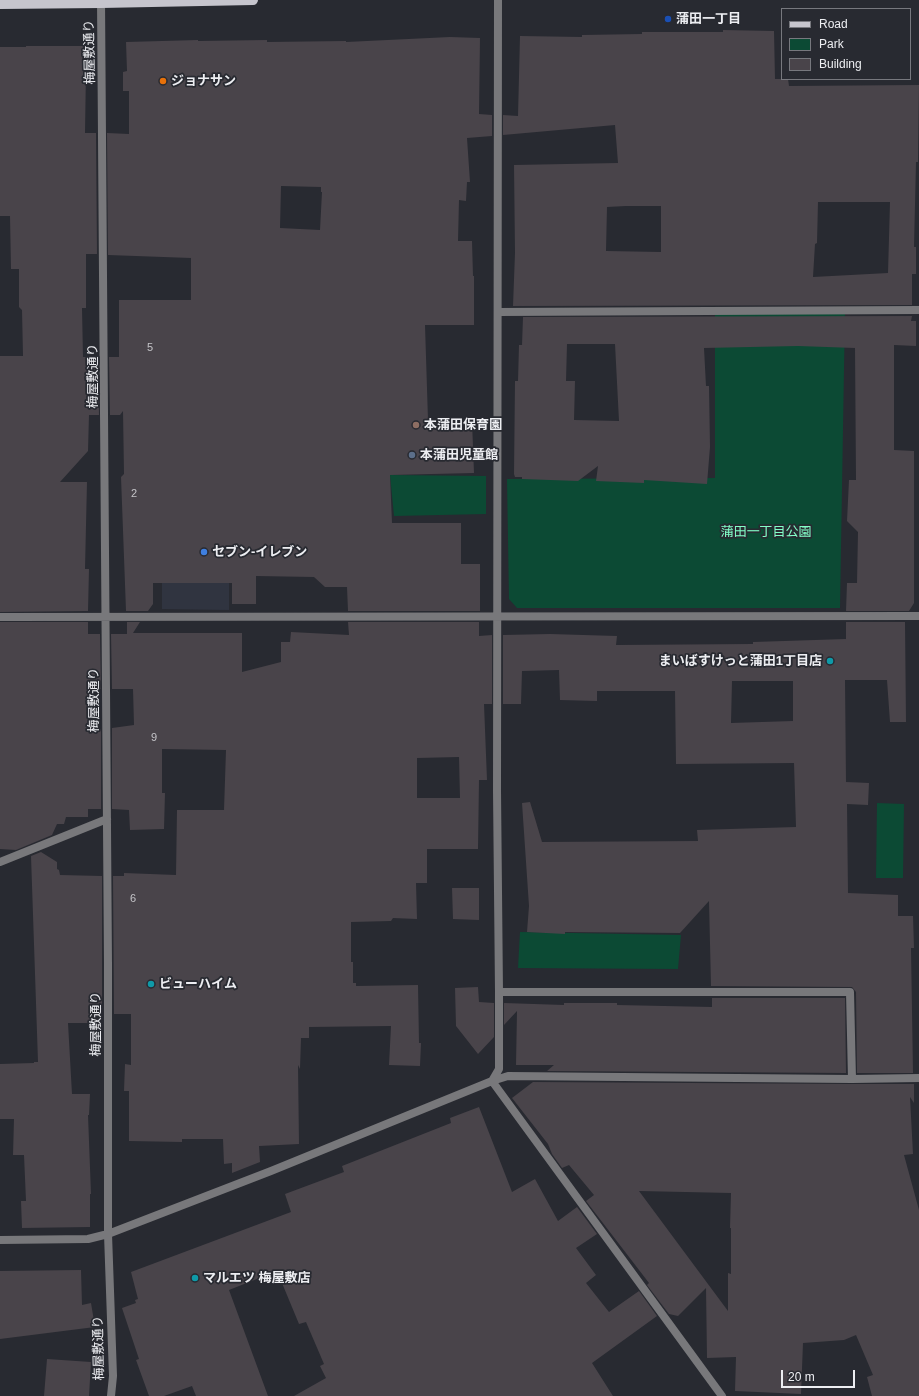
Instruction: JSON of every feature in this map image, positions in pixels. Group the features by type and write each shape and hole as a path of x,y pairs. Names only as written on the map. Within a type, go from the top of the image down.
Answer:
{"main road":[{"path":"0,4 253,0"}],"street":[{"path":"492,1081 498,1069 499,992 497,790 498,0"},
{"name":"梅屋敷通り","path":"101,2 108,962 108,1234 113,1376 111,1396"},
{"path":"498,312 919,310"},
{"path":"0,617 919,616"},
{"path":"0,862 107,819"},
{"path":"499,992 850,992 852,1079"},
{"path":"0,1240 88,1239 108,1234 285,1166 492,1081 508,1076 852,1079 919,1078"},
{"path":"492,1081 722,1396"}],"shaded area":[{"path":"229,522 229,610 162,609 162,554"}],"green space":[{"name":"蒲田一丁目公園","path":"845,310 840,608 517,608 509,599 507,479 715,478 715,311"},
{"path":"390,475 486,476 486,514 394,516"},
{"path":"877,803 904,804 903,878 876,878"},
{"path":"520,932 681,935 678,969 518,968"}],"building":[{"path":"723,30 774,31 775,79 788,80 789,86 919,85 918,162 916,162 914,247 916,247 916,274 912,274 912,305 513,306 515,253 514,165 618,163 615,125 503,135 503,115 518,116 520,36 582,37 582,35 642,34 642,32 723,32","holes":["818,202 890,202 888,273 813,277 815,244 817,243","661,206 661,252 606,251 607,207"]},
{"path":"450,37 480,38 479,114 492,115 492,136 467,138 470,182 467,182 466,201 459,200 458,241 472,241 474,325 425,325 428,420 472,421 474,473 390,475 392,523 461,523 461,564 480,564 480,611 348,611 347,587 325,587 314,577 256,576 256,604 232,604 232,583 153,583 153,604 148,611 126,611 121,477 124,474 123,411 120,415 110,415 109,357 119,357 119,300 191,300 191,258 108,255 107,133 129,134 129,91 123,91 123,72 127,71 126,42 267,40 267,42 346,42","holes":["281,186 321,187 320,230 280,228"]},
{"path":"87,46 85,133 96,133 97,254 86,254 86,308 82,308 83,357 98,357 99,415 89,415 88,451 60,482 87,482 85,569 89,569 88,611 0,612 0,356 23,356 22,310 19,307 19,269 11,269 10,216 0,216 0,47"},
{"path":"912,316 911,321 916,321 916,346 894,345 894,450 914,451 914,603 909,611 846,611 847,583 857,583 858,532 847,521 849,480 856,480 855,348 798,346 704,348 706,386 709,386 710,447 707,484 644,480 644,483 596,481 598,466 578,481 522,479 522,477 515,477 514,474 515,381 518,381 519,345 522,345 523,317","holes":["567,344 615,344 619,421 574,420 575,381 566,381"]},
{"path":"0,622 88,622 88,634 100,634 101,689 88,689 88,731 101,729 101,809 88,809 88,817 66,817 64,824 57,824 52,835 16,850 0,849"},
{"path":"127,622 140,622 133,633 242,633 242,672 281,662 281,642 290,642 291,632 349,635 348,622 479,622 479,636 492,635 492,704 484,704 487,780 479,780 478,849 427,849 427,883 416,883 417,919 393,918 391,921 351,922 351,962 353,962 353,983 356,983 356,986 418,985 419,1043 421,1043 420,1066 389,1065 391,1026 309,1027 309,1038 301,1038 300,1069 298,1065 299,1144 259,1146 260,1162 232,1173 232,1163 224,1164 223,1139 182,1139 182,1142 129,1141 129,1091 124,1091 125,1064 131,1065 131,1014 114,1014 113,876 124,876 124,873 176,875 177,810 224,810 226,750 162,749 162,793 165,793 164,829 130,830 129,810 112,809 112,728 134,725 133,689 112,689 111,634 127,634","holes":["459,757 460,798 417,798 417,758"]},
{"path":"846,622 905,622 906,722 890,722 887,680 845,680 846,782 869,783 868,805 847,804 848,893 898,895 898,916 913,916 914,948 911,948 913,1073 857,1073 856,992 852,987 711,986 709,901 680,933 565,932 565,934 527,932 529,906 522,803 530,802 542,842 698,841 697,830 796,827 794,763 676,764 675,691 597,691 597,701 560,700 559,670 522,671 521,704 503,704 503,635 550,634 617,636 616,645 753,644 753,642 846,639","holes":["732,681 793,681 793,721 731,723"]},
{"path":"41,852 57,862 57,869 59,870 60,875 102,876 102,1014 93,1014 93,1023 68,1023 72,1094 90,1094 88,1115 91,1194 90,1227 22,1228 21,1201 26,1201 24,1155 13,1155 14,1119 0,1119 0,1064 38,1062 31,856"},
{"path":"452,888 479,888 479,920 453,919"},
{"path":"478,987 479,1002 494,1003 494,1037 478,1054 456,1026 455,988"},
{"path":"712,998 845,998 846,1073 547,1071 554,1065 516,1065 517,1011 504,1025 504,1003 564,1005 564,1003 617,1003 617,1005 712,1007"},
{"path":"533,1082 914,1084 914,1103 910,1097 913,1154 904,1155 919,1210 919,1396 872,1396 867,1377 873,1375 856,1335 844,1340 803,1343 801,1394 735,1391 736,1357 707,1358 706,1288 678,1316 669,1314 647,1285 649,1283 586,1201 594,1195 569,1165 562,1168 552,1154 548,1144 512,1098","holes":["639,1191 731,1193 731,1274 728,1273 728,1311"]},
{"path":"479,1107 512,1192 535,1179 558,1221 577,1207 597,1234 576,1248 596,1275 586,1283 609,1312 639,1291 657,1316 592,1363 613,1396 294,1396 326,1378 320,1366 324,1364 306,1322 299,1324 277,1271 229,1290 268,1396 196,1396 192,1386 164,1396 149,1396 136,1360 139,1359 122,1308 136,1303 135,1300 138,1299 131,1272 291,1212 285,1194 344,1172 342,1166 451,1123 450,1118"},
{"path":"81,1270 82,1305 91,1303 95,1327 0,1339 0,1271"},
{"path":"47,1359 91,1362 89,1396 44,1396"}],"place":[{"name":"蒲田一丁目","path":"668,19"},
{"name":"ジョナサン","path":"163,81"},
{"name":"本蒲田保育園","path":"416,425"},
{"name":"本蒲田児童館","path":"412,455"},
{"name":"セブン-イレブン","path":"204,552"},
{"name":"まいばすけっと蒲田1丁目店","path":"830,661"},
{"name":"ビューハイム","path":"151,984"},
{"name":"マルエツ 梅屋敷店","path":"195,1278"}]}
